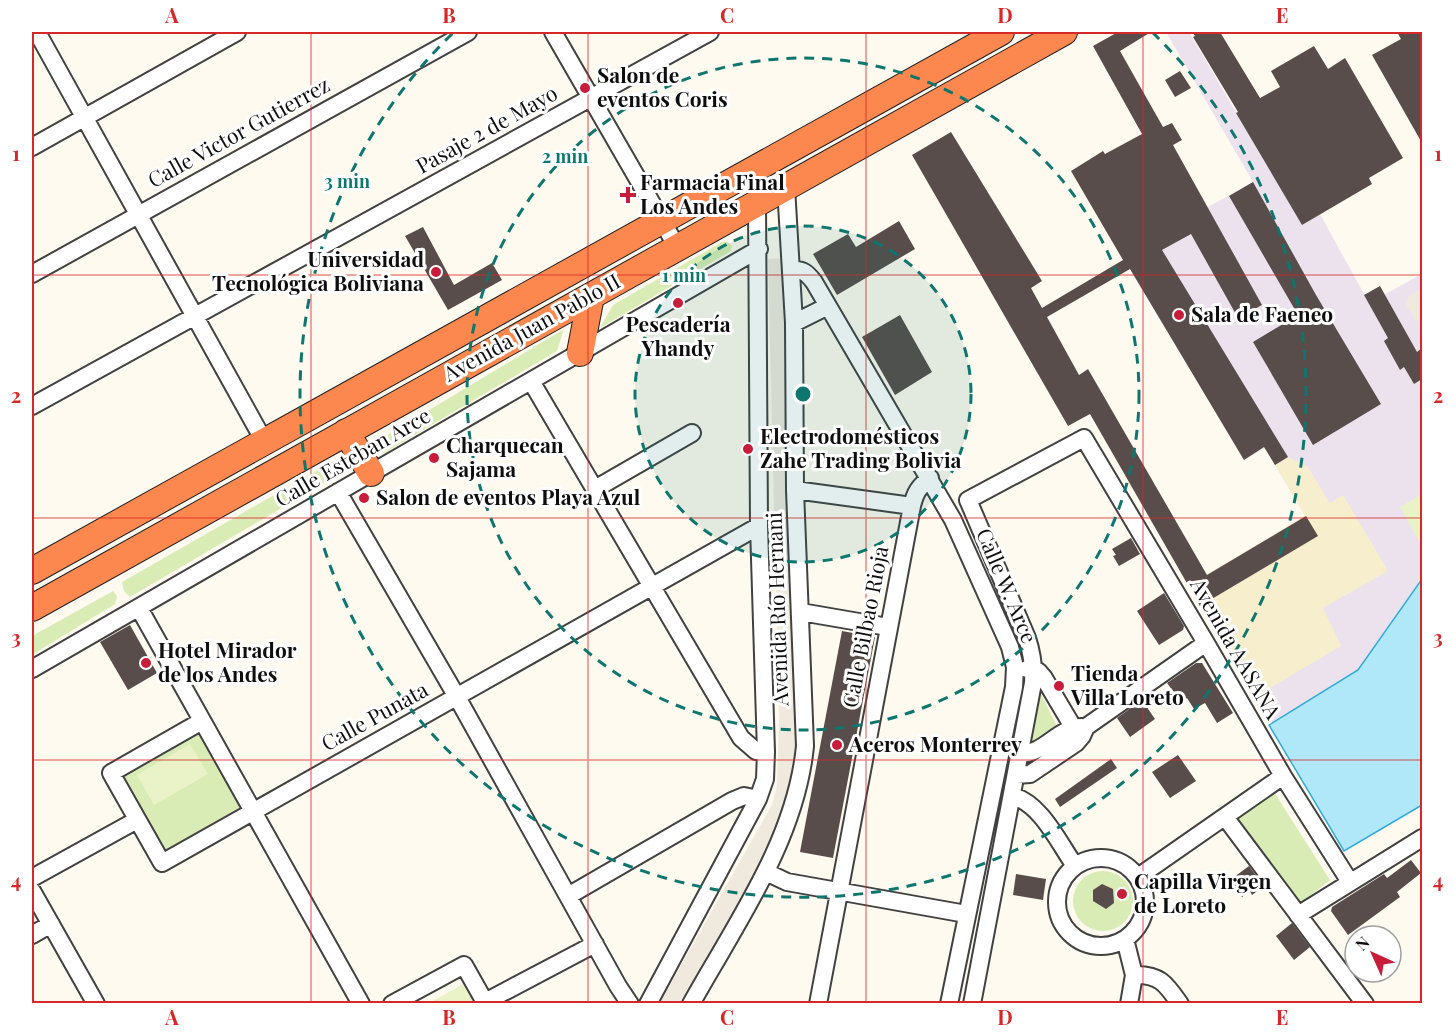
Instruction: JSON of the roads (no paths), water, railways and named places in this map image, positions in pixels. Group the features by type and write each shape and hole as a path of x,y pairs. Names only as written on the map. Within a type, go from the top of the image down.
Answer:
{"highway":[{"name":"Avenida Juan Pablo II","path":"32,571 1001,32"},
{"name":"Avenida Juan Pablo II","path":"32,608 1064,32"},
{"path":"580,353 591,296"},
{"path":"346,432 371,473"}],"street":[{"path":"37,32 264,441"},
{"path":"32,147 237,32"},
{"name":"Calle Victor Gutierrez","path":"32,274 468,32"},
{"path":"553,32 677,247"},
{"name":"Pasaje 2 de Mayo","path":"32,406 710,32"},
{"name":"Avenida Río Hernani","path":"691,1004 766,872 786,828 796,800 803,769 805,746 795,490 794,323 786,187"},
{"name":"Avenida Río Hernani","path":"648,1004 758,799 765,779 759,526 757,202"},
{"name":"Calle Esteban Arce","path":"32,669 759,249"},
{"name":"Calle W. Arce","path":"791,270 798,269 806,272 814,282 930,478 952,520 1005,636 1015,667 1014,687 949,1004"},
{"path":"794,323 828,306"},
{"path":"531,381 741,738 756,751 766,752"},
{"path":"595,489 692,433"},
{"name":"Avenida AASANA","path":"968,500 1084,438 1283,776 1350,882"},
{"name":"Calle Bilbao Rioja","path":"818,1004 914,495 921,484 930,478"},
{"path":"795,490 912,506"},
{"path":"338,492 457,697 630,1004"},
{"name":"Calle W. Arce","path":"968,500 1027,638 1033,655 1034,669 972,1004"},
{"name":"Calle Punata","path":"137,820 162,863 759,526"},
{"path":"139,608 361,1004"},
{"path":"801,612 888,627"},
{"path":"1020,754 1034,753 1079,727 1206,643"},
{"path":"1015,667 1034,669 1044,678 1079,727 1082,736 1076,743 1030,774 1016,775"},
{"path":"32,878 137,820 111,773 202,721"},
{"path":"1138,877 1283,776"},
{"path":"568,897 732,801 744,796 758,799"},
{"path":"1012,796 1023,798 1036,810 1075,866"},
{"path":"1225,817 1365,1004"},
{"path":"1298,915 1422,838"},
{"path":"1105,858 1127,866 1138,877 1145,893 1145,911 1137,927 1125,939 1107,946 1097,946 1078,940 1064,927 1057,899 1062,881 1075,866 1089,859 1105,858"},
{"path":"766,872 787,882 966,914"},
{"path":"32,891 96,1004"},
{"path":"32,935 51,924"},
{"path":"1125,939 1134,975 1129,1004"},
{"path":"392,1004 464,964 486,1003 595,944"},
{"path":"1134,975 1158,978 1180,1004"}],"water":[{"path":"1422,579 1422,805 1344,851 1269,725 1358,670"}],"place":[{"name":"Salon de eventos Coris","path":"585,88"},
{"name":"Farmacia Final Los Andes","path":"628,195"},
{"name":"Universidad Tecnológica Boliviana","path":"436,272"},
{"name":"Pescadería Yhandy","path":"678,303"},
{"name":"Sala de Faeneo","path":"1179,315"},
{"name":"Electrodomésticos Zahe Trading Bolivia","path":"748,449"},
{"name":"Charquecan Sajama","path":"434,458"},
{"name":"Salon de eventos Playa Azul","path":"364,498"},
{"name":"Hotel Mirador de los Andes","path":"146,663"},
{"name":"Tienda Villa Loreto","path":"1059,686"},
{"name":"Aceros Monterrey","path":"837,745"},
{"name":"Capilla Virgen de Loreto","path":"1122,894"}]}
